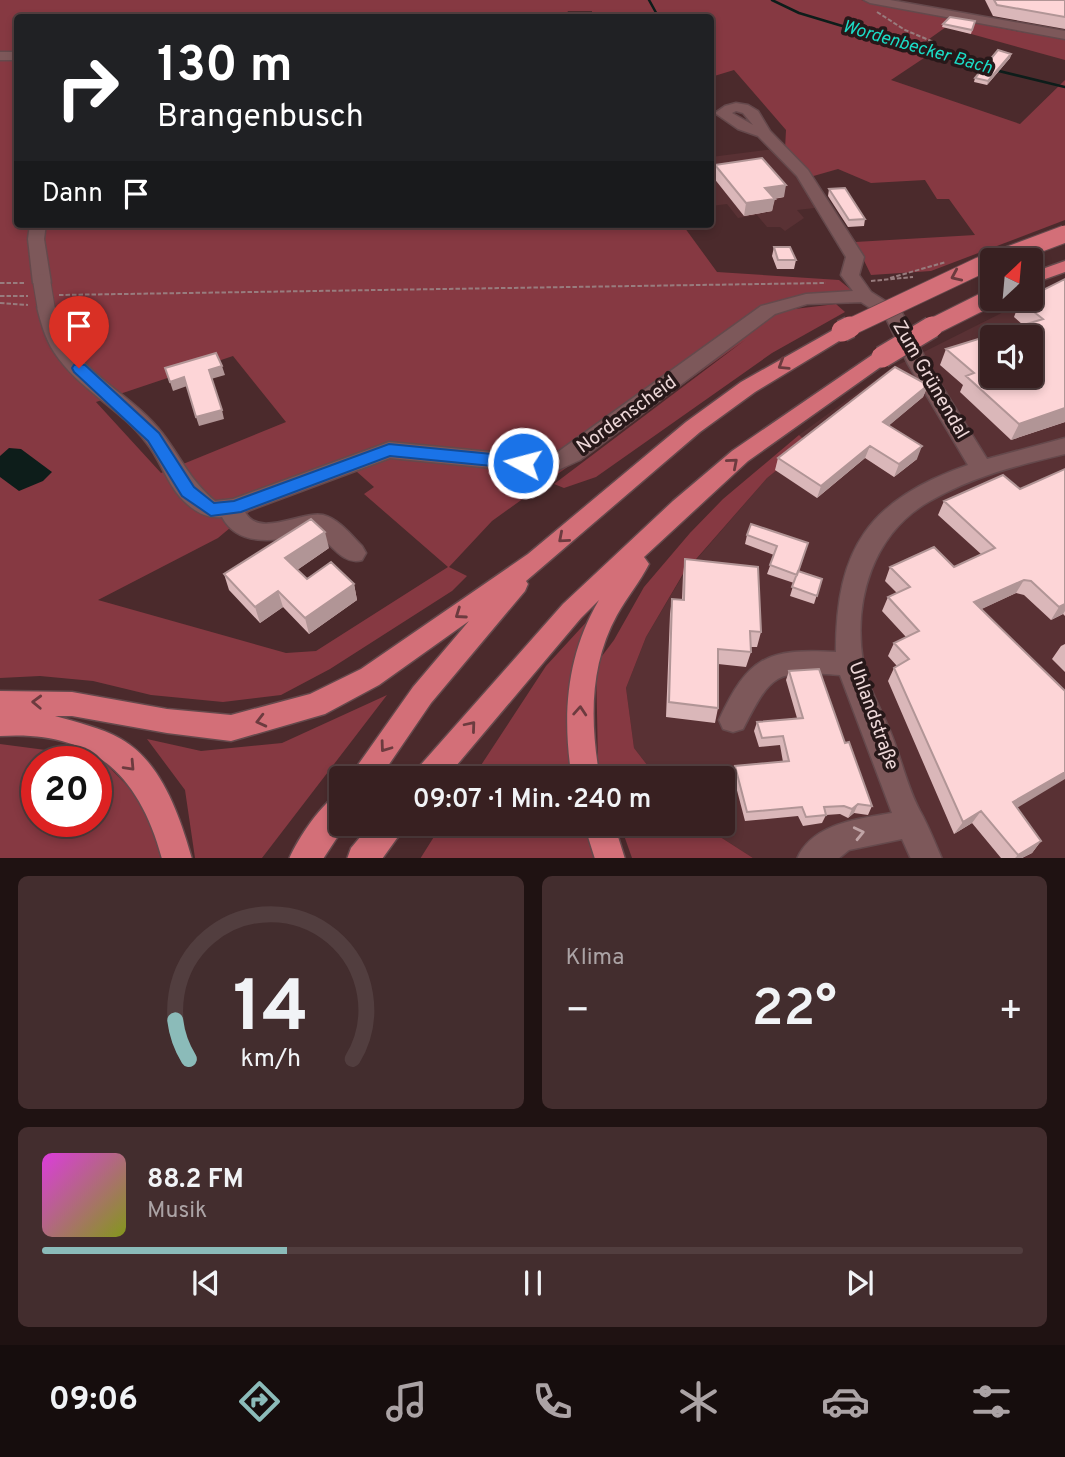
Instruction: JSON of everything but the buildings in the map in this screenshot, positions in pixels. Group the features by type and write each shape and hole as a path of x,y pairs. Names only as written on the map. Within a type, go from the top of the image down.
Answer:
{"highway":[{"path":"0,703 72,704 167,721 231,728 315,705 370,677 536,561 693,427 748,387 842,331 970,270 1065,234"},
{"path":"1043,274 1065,266"},
{"path":"438,766 572,611 681,507 740,456 910,338 980,303"},
{"path":"584,766 579,725 587,652 605,608 681,507"},
{"path":"371,766 422,695 536,561"},
{"path":"0,724 17,722 62,729 117,751 151,792 167,822 177,858"},
{"path":"305,858 329,824"},
{"path":"363,858 380,836"},
{"path":"603,836 610,858"}],"street":[{"path":"870,0 1065,35"},
{"path":"763,133 803,173 824,205 855,257 850,275 864,296"},
{"path":"37,228 36,239 44,295"},
{"name":"Nordenscheid","path":"44,295 53,333 63,351 96,386 126,409 154,437 188,492 211,510 235,507 389,450 523,463 558,462 572,455 768,310 806,299 864,296"},
{"name":"Zum Grünendal","path":"864,296 894,315 918,364 980,466"},
{"name":"Uhlandstraße","path":"927,858 850,664 849,606 853,580 873,538 904,503 925,490 980,466 1065,446"},
{"path":"235,507 233,517 242,528 263,533 320,523 354,553"},
{"path":"733,720 758,676 770,667 802,662 850,664"},
{"path":"813,858 842,837 912,823"}],"path":[{"path":"870,0 880,15 905,30 936,43"},
{"path":"0,283 44,295"},
{"path":"0,296 827,283"},
{"path":"0,303 44,295"}],"shaded area":[{"path":"0,0 861,0 1021,32 1065,38 1065,60 946,27 915,49 930,54 891,80 1020,124 1065,80 1065,220 991,248 980,248 980,252 931,271 871,275 855,242 975,235 949,199 937,199 925,180 871,183 838,169 810,177 785,149 786,130 734,70 714,76 714,14 592,14 592,11 568,11 566,14 14,14 14,228 685,228 717,272 839,280 855,293 780,300 786,310 836,304 845,312 772,353 596,477 564,488 554,484 745,340 492,521 449,567 467,576 452,591 330,669 281,695 223,702 151,695 93,681 40,676 0,678","holes":["233,356 286,422 161,473 96,402","356,471 374,487 364,494 448,567 316,651 286,653 98,600 218,538 255,507"]},
{"path":"774,149 810,177 832,206 797,210 804,218 785,231 780,227 767,227 757,215 738,218 727,204 714,206 714,157"},
{"path":"1065,281 1065,858 753,858 719,836 735,836 735,766 648,766 634,748 626,688 646,637 683,575 767,478 808,443 799,435 890,369 1003,312 1043,312 1043,292"},
{"path":"799,435 809,444 767,478 683,574 646,637 626,688 634,748 648,766 599,766 596,664 614,640 644,587 723,499"},
{"path":"9,448 21,449 52,472 43,481 19,491 0,477 0,456"},
{"path":"591,617 579,766 481,766 546,666"},
{"path":"387,695 333,766 329,766 329,771 262,858 195,858 185,790 147,739 201,751 282,743"},
{"path":"0,744 21,747 21,837 112,837 112,770 157,816 163,858 0,858"},
{"path":"434,836 594,836 602,858 421,858"},
{"path":"624,836 719,836 753,858 632,858"}],"waterway":[{"path":"649,0 657,14"},
{"name":"Wordenbecker Bach","path":"772,0 799,13 962,62 1065,87"}],"route":[{"path":"79,368 154,437 188,492 211,510 235,507 389,450 523,463"}]}
